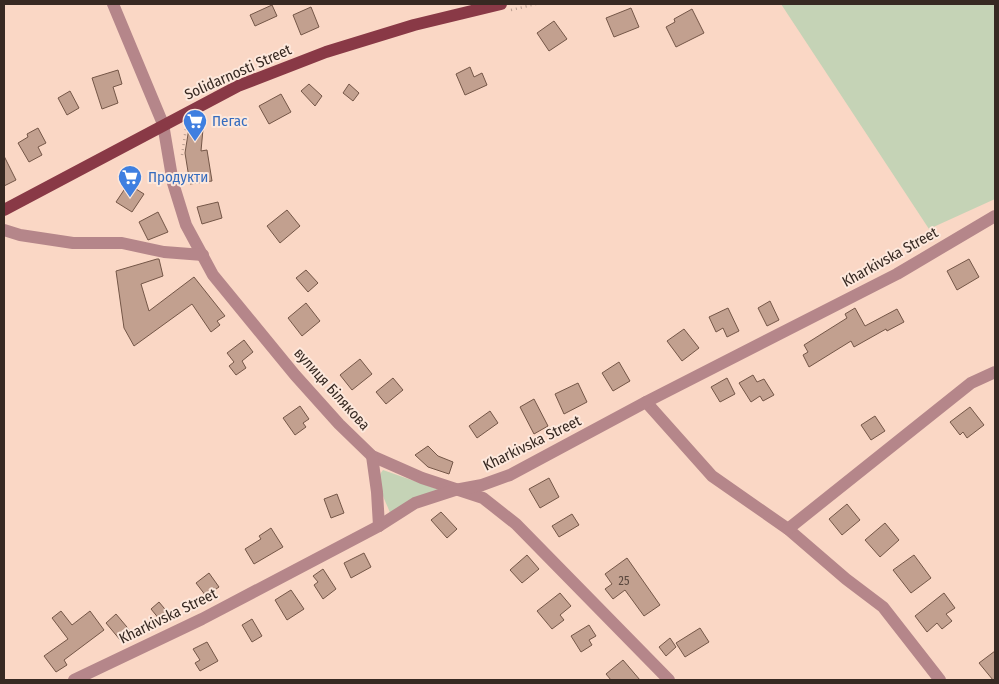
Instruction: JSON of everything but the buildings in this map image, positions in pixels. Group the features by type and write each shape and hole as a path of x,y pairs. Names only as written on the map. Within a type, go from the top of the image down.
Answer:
{"main road":[{"name":"Solidarnosti Street","path":"4,210 163,124 238,86 326,52 414,25 505,7"}],"street":[{"name":"вулиця Білякова","path":"113,4 163,124 173,183 186,225 213,275 295,375 339,424 372,456 422,478 483,498 516,524 669,680"},
{"name":"Kharkivska Street","path":"74,680 202,619 379,526 416,503 455,490 482,485 510,475 646,402 897,274 995,216"},
{"path":"4,230 73,243 122,243 164,252 203,255"},
{"path":"788,529 971,383 995,372"},
{"path":"646,402 712,476 788,529 883,608 940,680"},
{"path":"372,456 379,526"}],"path":[{"path":"505,7 536,4"},
{"path":"181,159 186,128"}],"green space":[{"path":"781,4 995,4 995,199 929,229"},
{"path":"383,470 440,490 390,513 383,497 379,479"}],"place":[{"name":"Пегас","path":"195,142"},
{"name":"Продукти","path":"130,198"}]}
